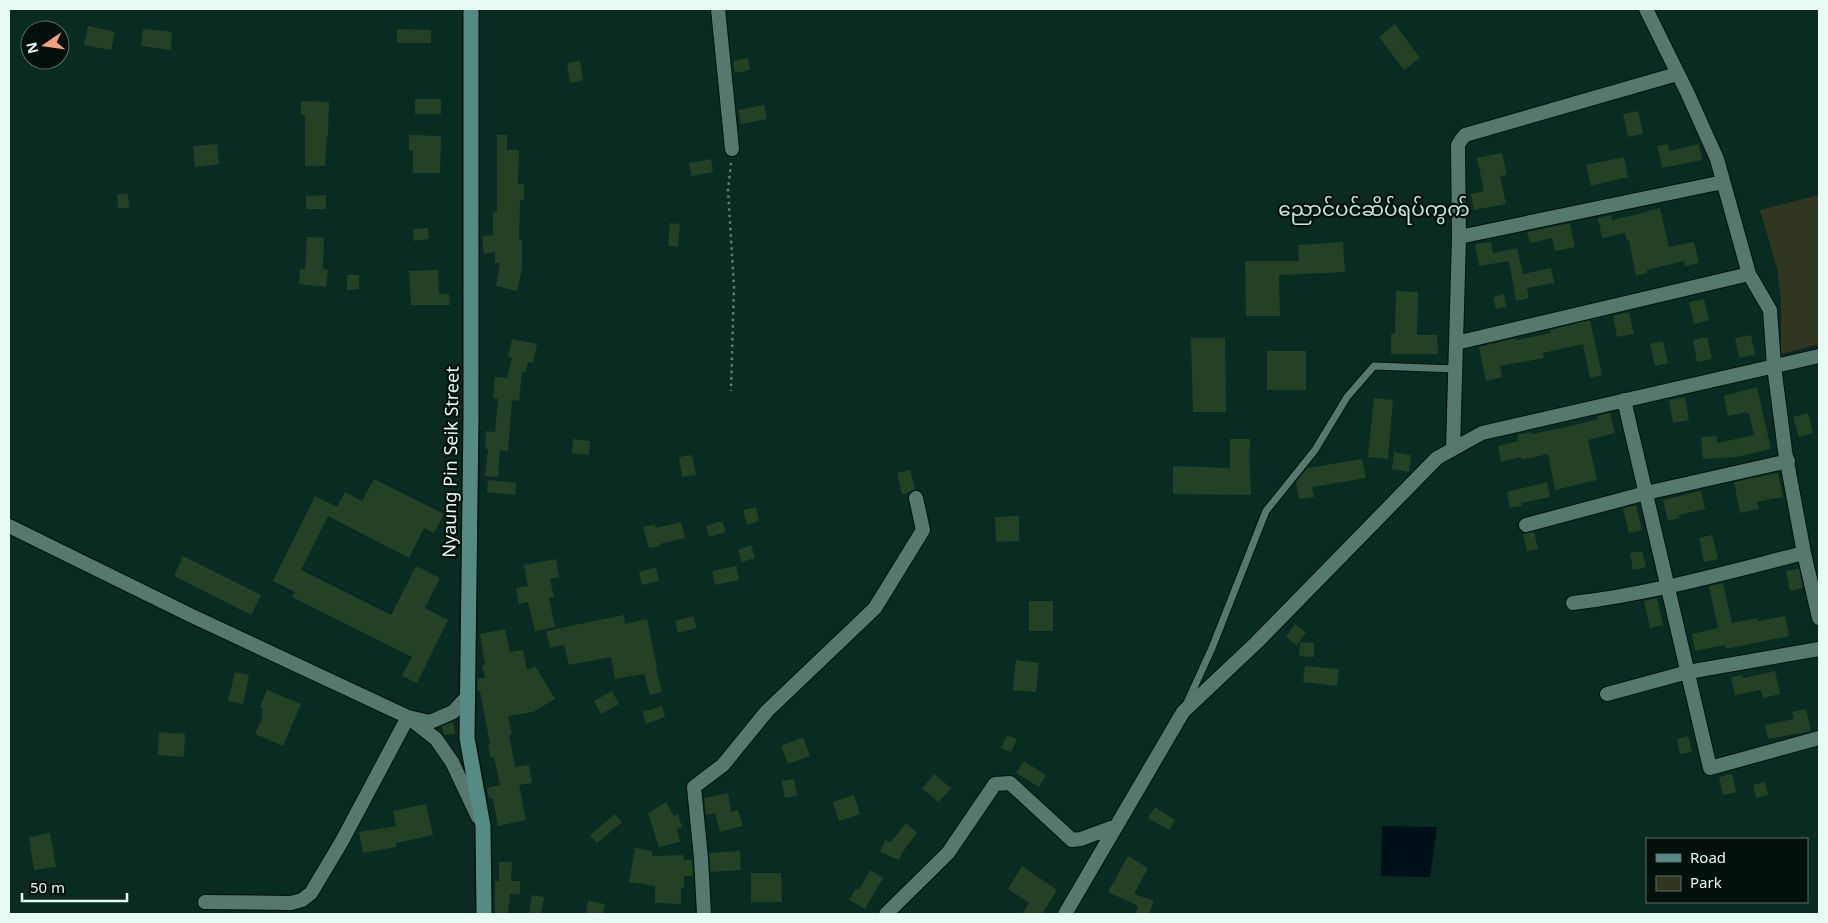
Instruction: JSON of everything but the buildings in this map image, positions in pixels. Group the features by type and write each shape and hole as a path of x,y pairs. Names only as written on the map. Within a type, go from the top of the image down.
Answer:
{"street":[{"name":"Nyaung Pin Seik Street","path":"471,9 471,417 466,698 467,738 483,826 484,914"},
{"path":"718,9 732,149"},
{"path":"1646,9 1717,159 1749,274 1770,310 1774,366 1788,461 1804,553 1819,618"},
{"path":"1454,448 1458,145 1465,135 1677,74"},
{"path":"1458,237 1723,182"},
{"path":"1456,343 1749,274"},
{"path":"1065,914 1183,712 1257,642 1437,458 1482,433 1819,356"},
{"path":"1624,400 1710,768 1819,738"},
{"path":"1526,525 1646,493 1788,461"},
{"path":"704,914 694,787 723,766 768,711 875,608 923,530 916,498"},
{"path":"9,526 190,615 408,717 430,722 454,712 466,698"},
{"path":"1573,603 1601,600 1668,586 1804,553"},
{"path":"1607,694 1688,672 1819,649"},
{"path":"408,717 436,739 452,762 483,826"},
{"path":"205,902 291,903 302,900 311,893 342,841 408,717"},
{"path":"886,914 948,853 995,784 1010,783 1072,840 1081,839 1116,826"}],"lane":[{"path":"1183,712 1212,648 1266,511 1315,450 1347,397 1374,366 1455,369"}],"path":[{"path":"731,391 734,287 728,190 732,149"}],"green space":[{"path":"1819,195 1819,344 1781,354 1781,300 1777,268 1760,210"}],"shaded area":[{"path":"1382,826 1437,827 1430,877 1381,876"}],"district":[{"name":"ညောင်ပင်ဆိပ်ရပ်ကွက်","path":"1374,209"}]}
